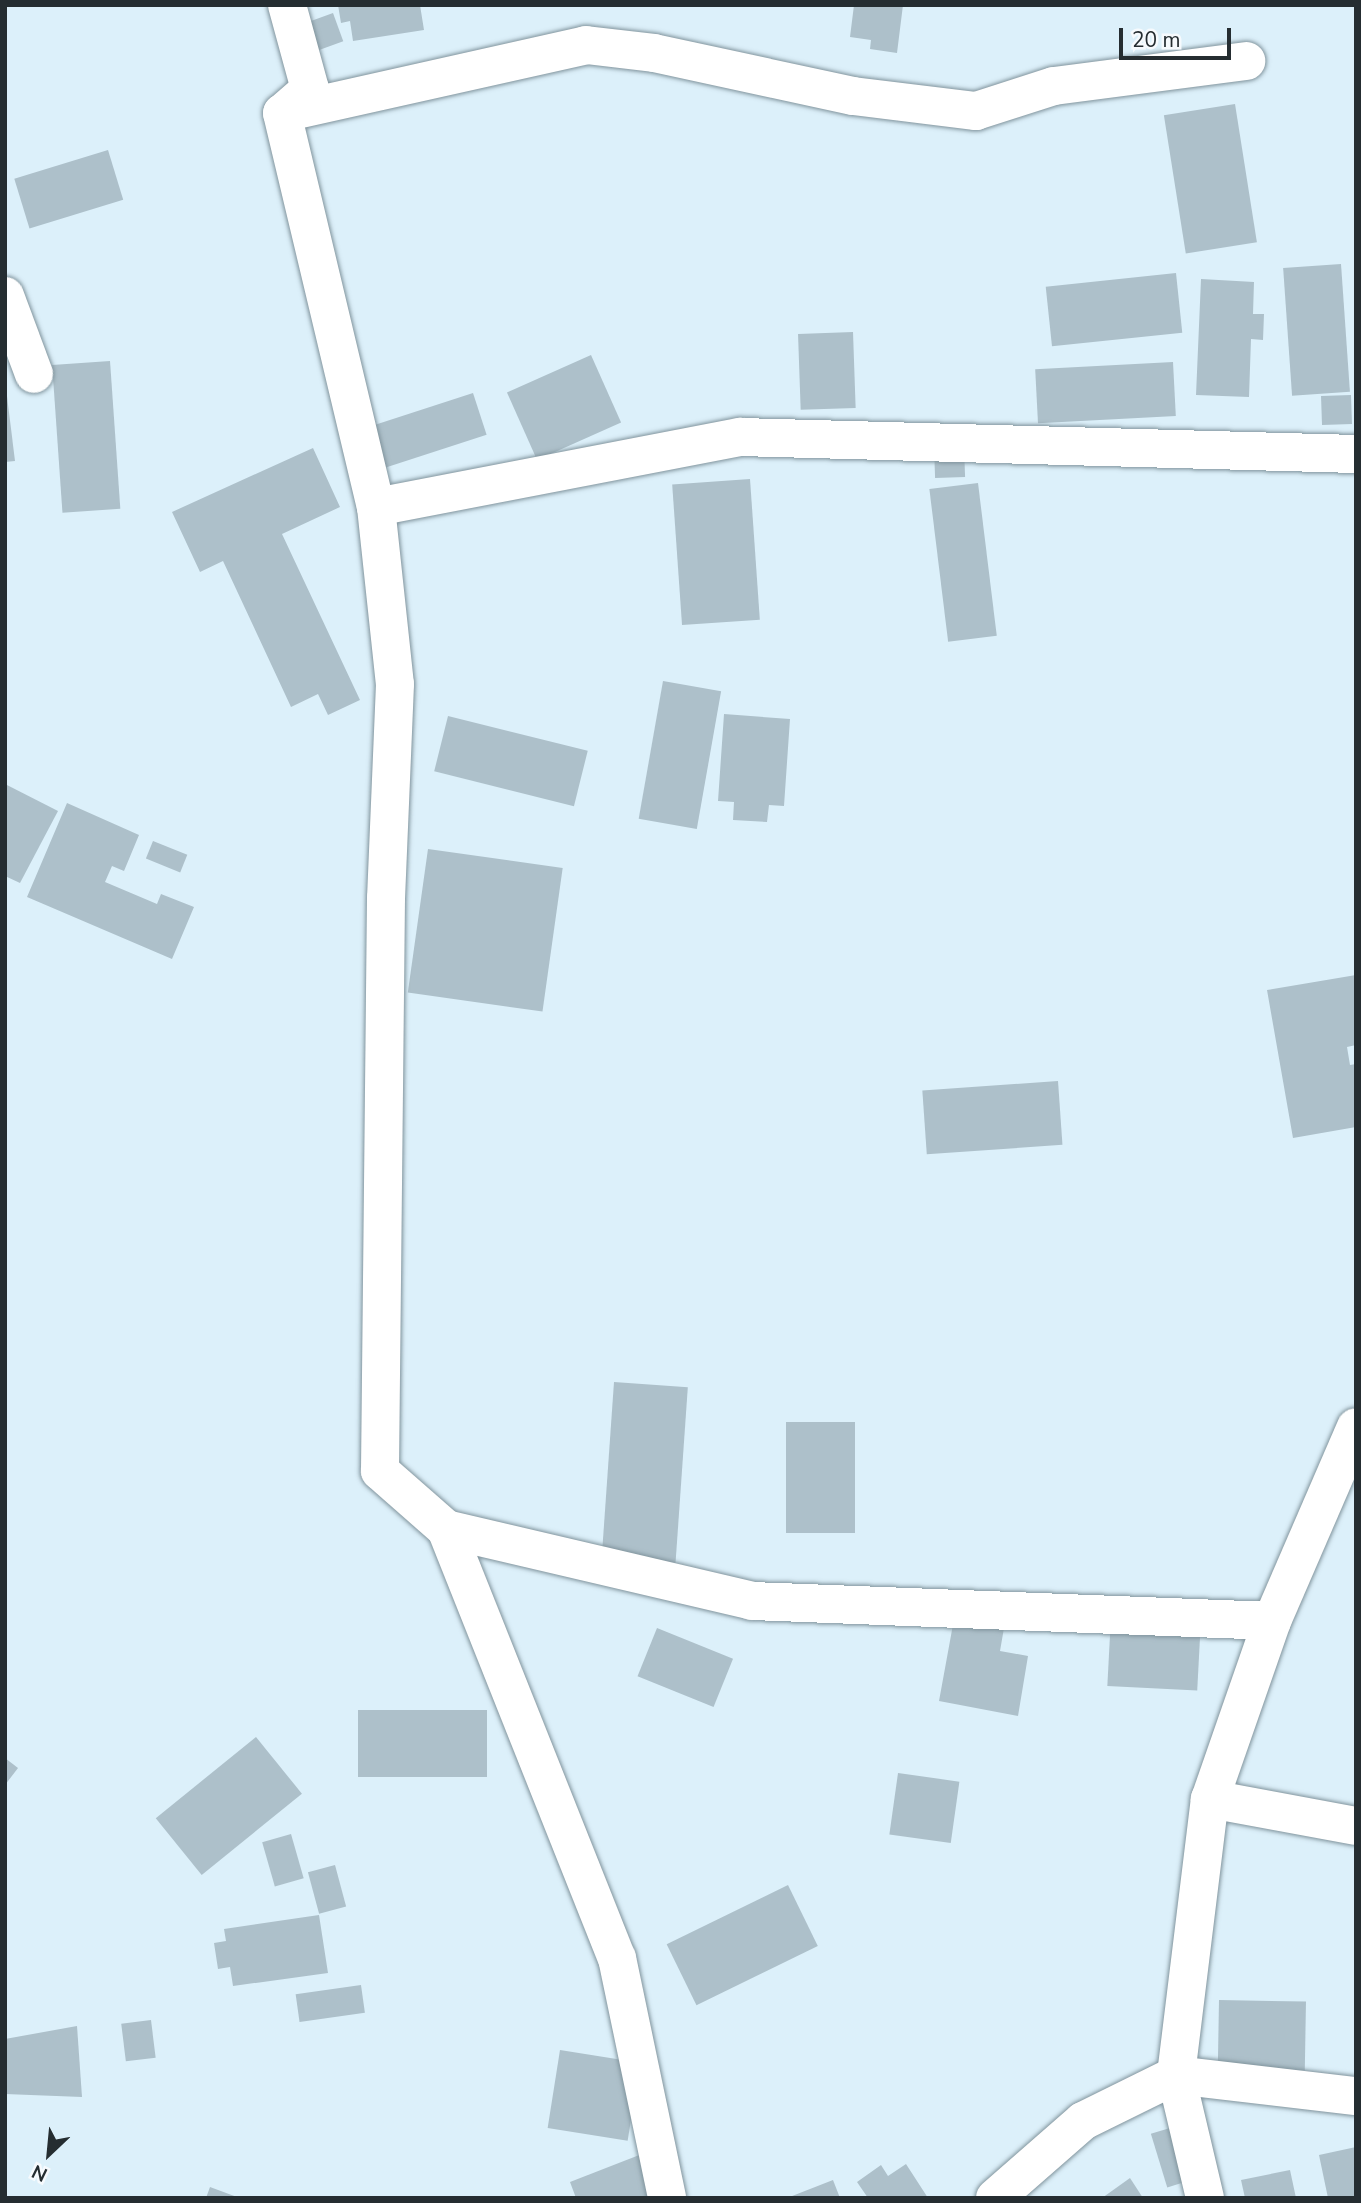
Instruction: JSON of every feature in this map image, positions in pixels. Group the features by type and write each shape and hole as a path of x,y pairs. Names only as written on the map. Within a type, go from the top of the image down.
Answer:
{"street":[{"path":"282,113 310,89 286,5"},
{"path":"282,113 586,45 654,53 853,96 976,111 1055,86 1246,61"},
{"path":"282,113 376,507 396,684 386,898 380,1471 446,1529 617,1958 667,2198"},
{"path":"5,296 34,374"},
{"path":"376,507 740,437 1356,454"},
{"path":"1205,2198 1176,2075 1210,1799 1272,1621 1356,1427"},
{"path":"446,1529 752,1601 1272,1621"},
{"path":"1210,1799 1356,1826"},
{"path":"995,2198 1083,2121 1176,2075 1356,2096"}],"building":[{"path":"338,5 420,5 424,30 353,41 350,21 341,23"},
{"path":"854,5 903,5 897,53 870,49 871,40 850,37"},
{"path":"333,13 343,41 315,51 305,23"},
{"path":"1235,104 1257,242 1186,254 1164,115"},
{"path":"108,150 123,200 29,228 14,179"},
{"path":"1341,264 1350,392 1292,396 1283,268"},
{"path":"1176,273 1182,333 1052,346 1046,287"},
{"path":"1201,279 1254,282 1253,314 1264,314 1263,340 1251,339 1249,397 1196,395"},
{"path":"853,332 856,408 801,410 798,334"},
{"path":"591,355 621,423 537,460 507,392"},
{"path":"110,361 120,509 62,513 52,365"},
{"path":"1173,362 1176,416 1038,423 1035,369"},
{"path":"5,380 15,461 5,462"},
{"path":"473,393 487,435 386,468 372,426"},
{"path":"1351,395 1352,424 1322,425 1321,396"},
{"path":"964,446 965,477 935,478 934,447"},
{"path":"313,448 340,507 282,534 360,700 328,715 318,694 291,707 223,561 200,572 172,512"},
{"path":"750,479 760,620 682,625 672,484"},
{"path":"978,483 997,636 948,642 929,489"},
{"path":"663,681 721,691 697,829 639,819"},
{"path":"724,714 790,719 784,806 769,805 767,822 733,820 734,802 718,801"},
{"path":"448,716 588,751 574,806 434,771"},
{"path":"5,784 58,811 20,883 5,876"},
{"path":"67,803 139,835 124,871 112,866 105,882 157,904 161,894 194,907 172,959 27,897"},
{"path":"153,841 187,855 180,872 146,859"},
{"path":"428,849 563,868 542,1012 408,993"},
{"path":"1356,975 1356,1045 1347,1047 1350,1065 1356,1064 1356,1127 1293,1138 1267,990"},
{"path":"1058,1081 1062,1145 927,1154 922,1090"},
{"path":"614,1382 688,1387 676,1563 602,1558"},
{"path":"786,1422 855,1422 855,1533 786,1533"},
{"path":"1111,1616 1201,1621 1197,1691 1107,1686"},
{"path":"954,1619 1004,1628 1000,1651 1028,1656 1018,1716 939,1701"},
{"path":"657,1628 733,1659 714,1707 638,1676"},
{"path":"358,1710 487,1710 487,1777 358,1777"},
{"path":"256,1737 302,1794 202,1875 156,1818"},
{"path":"5,1758 18,1768 5,1785"},
{"path":"898,1773 959,1782 951,1843 889,1834"},
{"path":"291,1834 304,1878 275,1886 262,1842"},
{"path":"335,1865 346,1907 319,1914 308,1872"},
{"path":"788,1885 818,1946 696,2005 667,1944"},
{"path":"319,1915 328,1973 233,1986 230,1967 218,1969 214,1943 226,1941 224,1929"},
{"path":"361,1985 365,2013 300,2022 296,1994"},
{"path":"1219,2000 1306,2002 1305,2071 1218,2069"},
{"path":"151,2020 156,2058 126,2061 121,2024"},
{"path":"77,2026 82,2097 5,2094 5,2039"},
{"path":"560,2050 640,2063 628,2141 548,2128"},
{"path":"1170,2128 1186,2182 1167,2187 1151,2134"},
{"path":"1356,2147 1356,2198 1328,2198 1319,2155"},
{"path":"647,2152 665,2198 576,2198 570,2182"},
{"path":"906,2164 928,2198 868,2198 857,2182 881,2165 888,2176"},
{"path":"1290,2170 1296,2198 1245,2198 1241,2180"},
{"path":"1130,2178 1143,2198 1102,2198"},
{"path":"833,2180 840,2198 787,2198"},
{"path":"210,2187 237,2197 237,2198 206,2198"}]}
